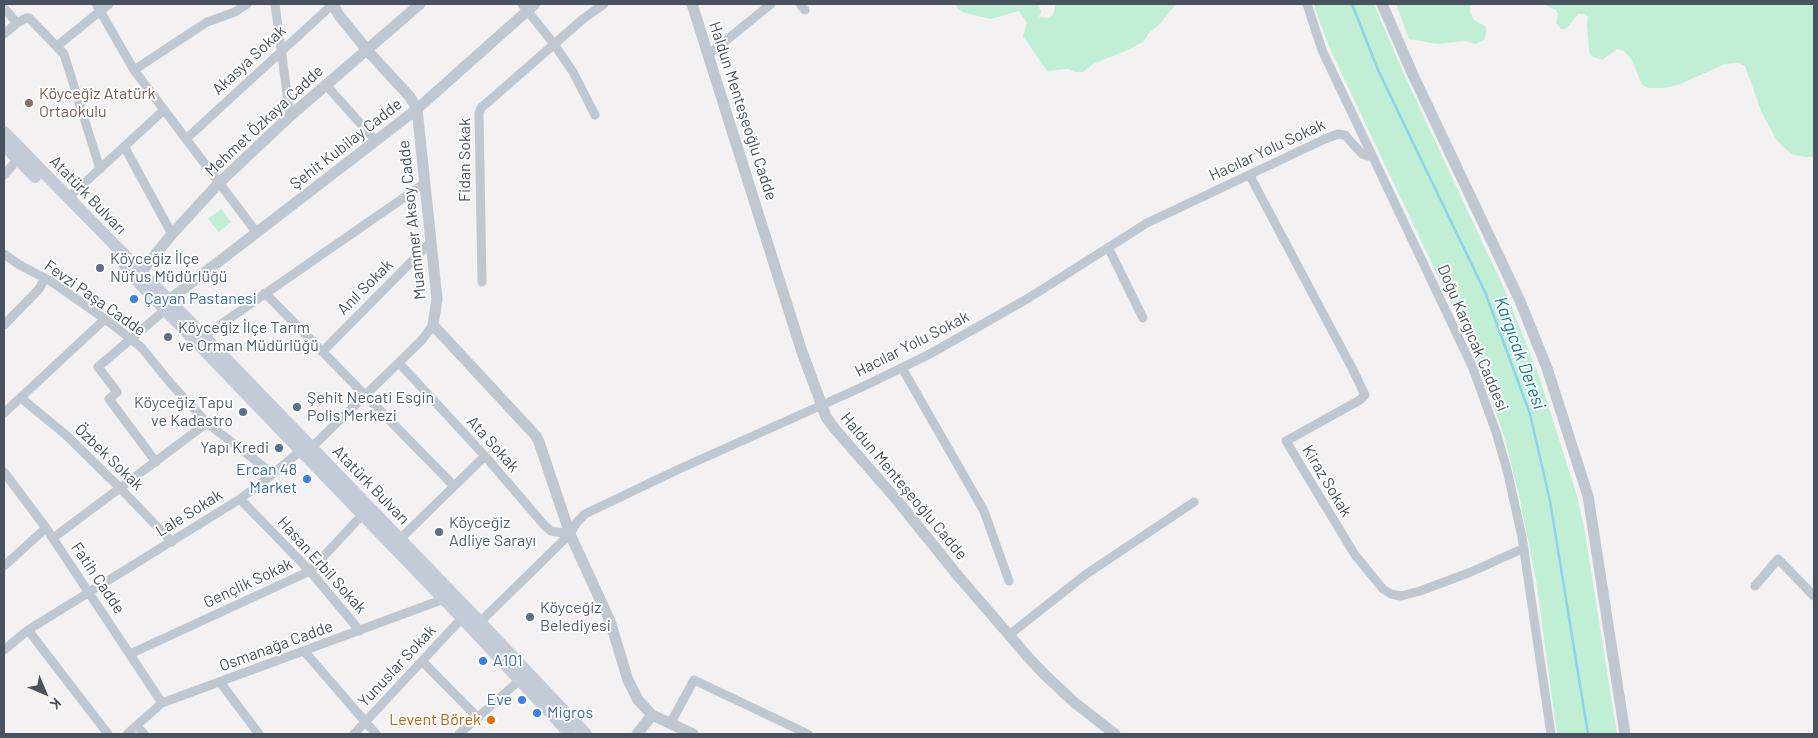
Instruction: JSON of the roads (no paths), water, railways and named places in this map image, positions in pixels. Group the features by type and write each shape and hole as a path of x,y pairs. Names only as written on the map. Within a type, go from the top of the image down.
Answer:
{"main road":[{"name":"Atatürk Bulvarı","path":"4,132 141,272 167,305 204,336 306,449 362,515 520,679 564,732"},
{"name":"Atatürk Bulvarı","path":"4,145 167,305 306,449 400,539 586,734"}],"street":[{"path":"57,46 98,7 109,4"},
{"path":"134,70 207,22 235,12 247,4"},
{"path":"275,4 290,116"},
{"name":"Akasya Sokak","path":"186,139 333,4"},
{"name":"Muammer Aksoy Cadde","path":"333,4 338,14 367,50 410,97 417,109 437,299 433,325"},
{"name":"Mehmet Özkaya Cadde","path":"141,272 172,234 219,183 290,116 420,4"},
{"name":"Fidan Sokak","path":"482,282 479,113 482,108 554,44 604,4"},
{"name":"Haldun Menteşeoğlu Cadde","path":"692,4 821,405 834,428 1044,674 1075,703 1115,734"},
{"path":"708,55 771,4"},
{"name":"Doğu Kargıcak Caddesi","path":"1306,4 1322,50 1440,298 1480,388 1507,470 1524,548 1551,734"},
{"path":"1382,4 1412,75 1520,301 1550,377 1588,496 1625,734"},
{"path":"528,6 573,72 595,115"},
{"name":"Şehit Kubilay Cadde","path":"167,305 417,109 528,6"},
{"path":"98,7 134,70 257,233"},
{"path":"4,8 17,23"},
{"path":"4,34 17,23 29,18 57,46 66,60 100,169"},
{"path":"326,85 376,141"},
{"path":"68,198 125,148 164,110"},
{"name":"Hacılar Yolu Sokak","path":"480,622 570,534 577,522 585,514 676,470 902,368 1027,299 1165,213 1250,176 1325,139 1338,134 1349,137 1362,154 1372,156"},
{"path":"125,148 172,234"},
{"path":"4,175 18,159"},
{"name":"Kiraz Sokak","path":"1250,176 1365,395 1360,400 1286,441 1355,555 1382,589 1391,594 1401,596 1420,592 1472,572 1524,548"},
{"path":"204,336 425,184"},
{"name":"Anıl Sokak","path":"322,352 430,243"},
{"path":"1108,247 1143,318"},
{"name":"Fevzi Paşa Cadde","path":"4,254 18,264 45,278 105,319 141,347 172,385 207,423 273,474"},
{"path":"4,325 39,289 45,278"},
{"path":"265,293 454,486"},
{"path":"156,462 109,399 117,392 98,367 167,305"},
{"path":"4,413 105,319"},
{"path":"433,325 536,436 570,534 610,621 624,668 633,691 643,707 652,715 693,734"},
{"name":"Lale Sokak","path":"4,650 28,630 240,499 306,449 399,363 429,332 433,325"},
{"name":"Ata Sokak","path":"399,363 485,456 545,526 551,530 570,534"},
{"path":"902,368 984,511 1009,581"},
{"name":"Özbek Sokak","path":"21,398 66,435 172,542"},
{"path":"53,538 207,423"},
{"path":"400,539 485,456"},
{"name":"Fatih Cadde","path":"4,472 53,538 162,703"},
{"name":"Hasan Erbil Sokak","path":"240,499 310,571 360,631"},
{"path":"1009,635 1085,575 1194,502"},
{"name":"Gençlik Sokak","path":"130,654 310,571 362,515"},
{"path":"4,566 46,528"},
{"path":"1755,586 1778,559 1814,596"},
{"name":"Osmanağa Cadde","path":"127,734 162,703 444,599"},
{"name":"Yunuslar Sokak","path":"354,734 462,618"},
{"path":"28,630 108,734"},
{"path":"304,652 376,734"},
{"path":"422,661 478,718"},
{"path":"459,734 520,679"},
{"path":"670,724 694,680 808,734"},
{"path":"220,682 259,734"},
{"path":"637,734 652,715"},
{"path":"136,726 144,734"}],"waterway":[{"name":"Kargıcak Deresi","path":"1352,4 1378,70 1485,292 1530,414 1550,501 1588,734"}],"place":[{"name":"Köyceğiz Atatürk Ortaokulu","path":"29,103"},
{"name":"Köyceğiz İlçe Nüfus Müdürlüğü","path":"100,268"},
{"name":"Çayan Pastanesi","path":"134,299"},
{"name":"Köyceğiz İlçe Tarım ve Orman Müdürlüğü","path":"168,337"},
{"name":"Şehit Necati Esgin Polis Merkezi","path":"297,407"},
{"name":"Köyceğiz Tapu ve Kadastro","path":"243,412"},
{"name":"Yapı Kredi","path":"279,448"},
{"name":"Ercan 48 Market","path":"307,479"},
{"name":"Köyceğiz Adliye Sarayı","path":"439,532"},
{"name":"Köyceğiz Belediyesi","path":"530,617"},
{"name":"A101","path":"483,661"},
{"name":"Eve","path":"522,700"},
{"name":"Migros","path":"537,713"},
{"name":"Levent Börek","path":"491,720"}]}
